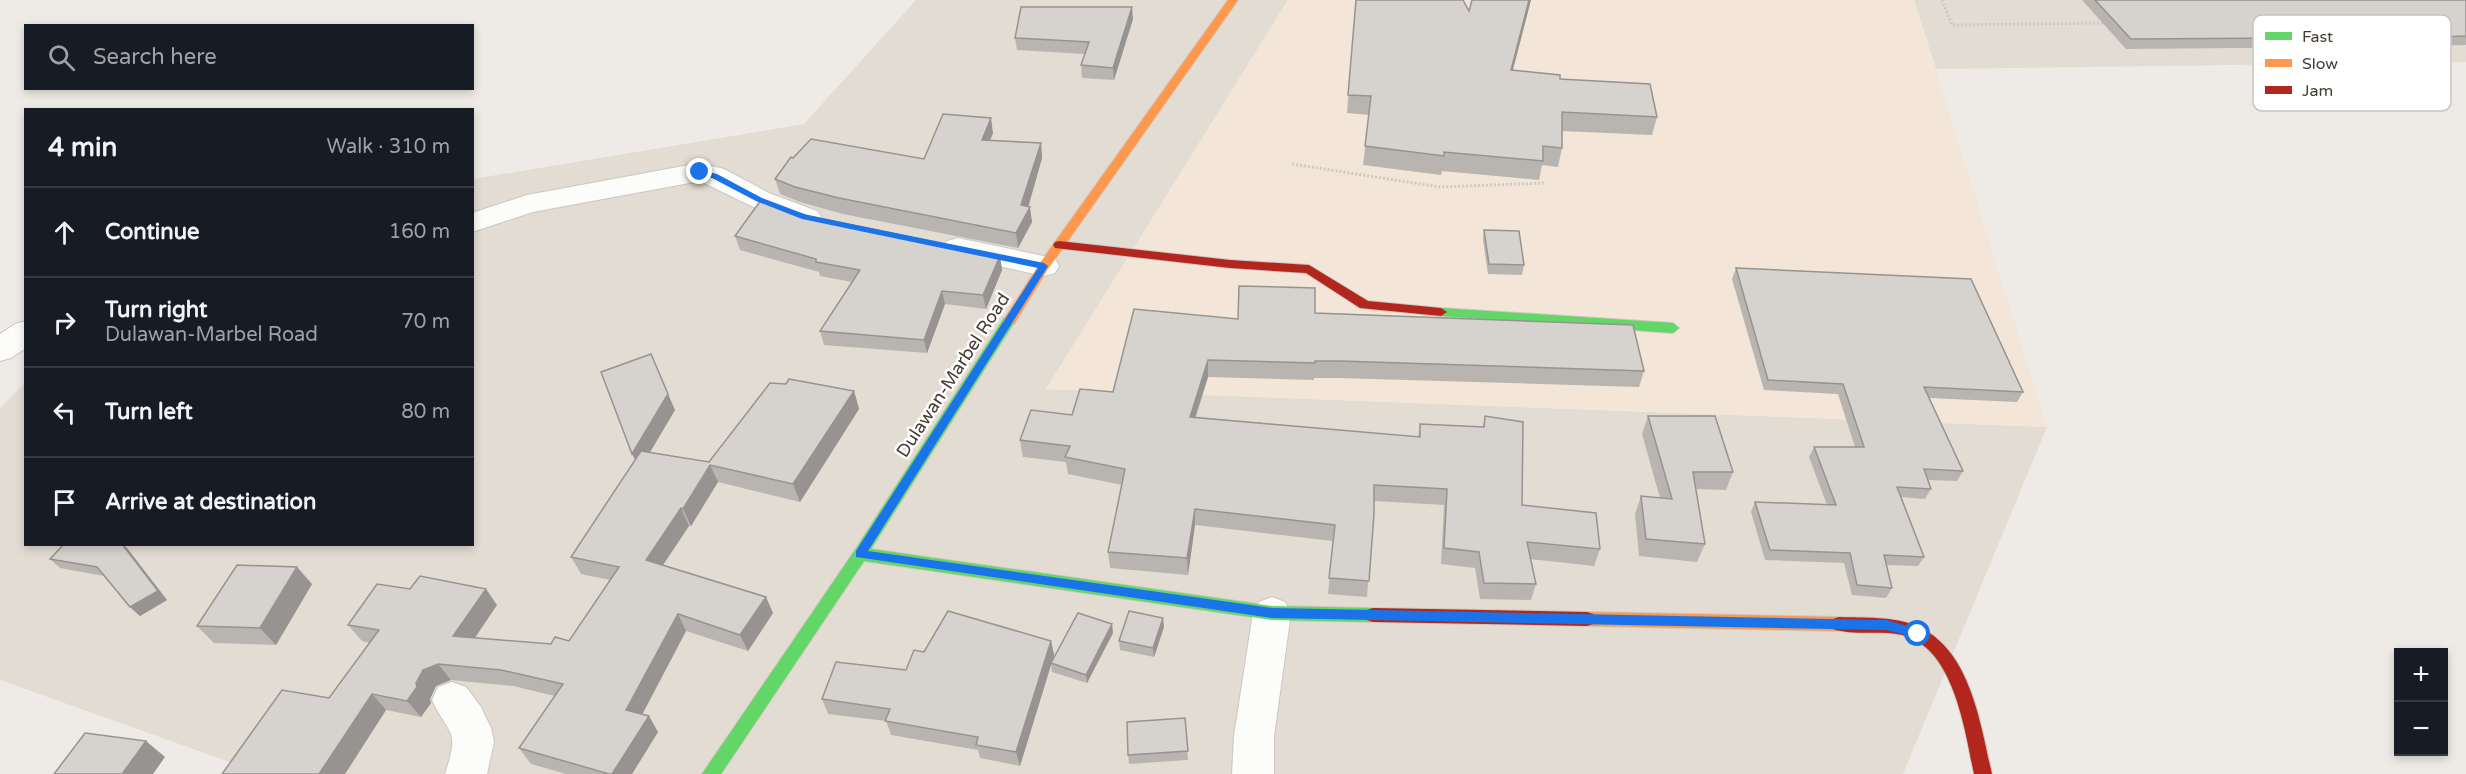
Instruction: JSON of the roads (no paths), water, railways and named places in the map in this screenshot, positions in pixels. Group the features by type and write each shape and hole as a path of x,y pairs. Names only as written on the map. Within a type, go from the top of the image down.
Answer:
{"street":[{"name":"Dulawan-Marbel Road","path":"711,774 860,554 1051,255 1233,0"},
{"path":"474,222 527,204 700,172 714,176 781,209 828,222"},
{"path":"930,243 1051,255 1309,269 1365,305 1673,328"},
{"path":"0,350 24,333"},
{"path":"860,554 1272,613 1886,625 1918,634 1941,650 1956,674 1983,774"},
{"path":"1253,774 1254,736 1272,613"},
{"path":"452,700 475,733 475,747 466,774"}]}
